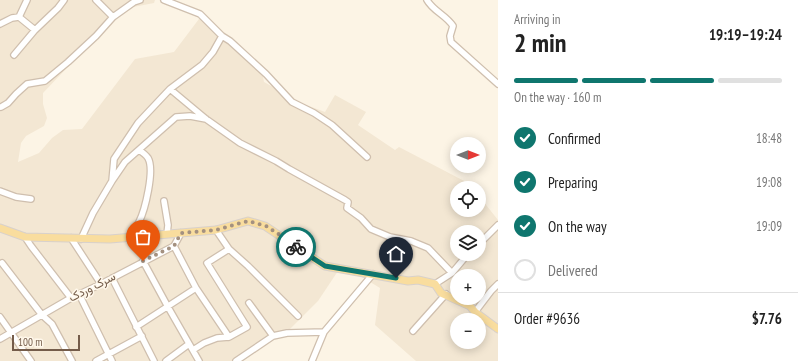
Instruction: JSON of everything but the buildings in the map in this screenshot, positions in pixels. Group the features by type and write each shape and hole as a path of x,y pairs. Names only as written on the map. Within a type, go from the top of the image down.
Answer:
{"main road":[{"path":"0,228 25,237 110,240 216,230 248,221 266,226 325,266 408,281 418,280 435,284 442,293 470,306 475,312 498,329"}],"street":[{"path":"20,17 27,0"},
{"path":"14,56 35,30 58,8 64,0"},
{"path":"96,0 113,17"},
{"path":"0,107 8,103 28,84 45,81 57,72 96,36 113,17 134,2 140,0"},
{"path":"164,0 200,14 222,36 230,40 266,74 292,102 314,113 332,125 367,156"},
{"path":"426,0 448,18 453,26 450,36 451,42 498,84"},
{"path":"0,24 12,18 20,17 35,30"},
{"path":"112,181 114,159 138,123 170,89 202,65 213,52 222,36"},
{"path":"170,89 206,119 240,143 276,160 289,169 348,202 347,208 361,218 371,229 390,237 411,240 428,248 450,271"},
{"path":"81,239 93,213 125,162 176,117 190,116 206,119"},
{"path":"129,238 140,221 148,196 150,162 148,157 139,150"},
{"path":"0,191 16,197 31,199"},
{"path":"164,201 168,225 167,234"},
{"path":"486,237 498,225"},
{"path":"216,230 228,249 248,266 298,316"},
{"path":"181,233 174,246 196,288 229,337"},
{"path":"25,237 71,298"},
{"path":"70,238 101,284"},
{"name":"سرک وردک","path":"0,340 71,298 174,246"},
{"path":"193,350 204,342 217,338 229,337 247,327 207,263 228,249"},
{"path":"143,261 199,361"},
{"path":"455,269 462,261"},
{"path":"2,263 42,314 52,324 72,361"},
{"path":"312,361 324,332 374,274"},
{"path":"435,284 450,274"},
{"path":"112,278 154,361"},
{"path":"475,312 490,291 498,284"},
{"path":"136,327 196,288"},
{"path":"79,294 112,361"},
{"path":"413,330 446,294"},
{"path":"249,303 273,336"},
{"path":"0,317 31,361"},
{"path":"236,361 273,336 287,333 324,332"},
{"path":"96,361 142,336"},
{"path":"166,361 189,344"}],"shaded area":[{"path":"0,0 155,0 154,3 123,9 43,93 43,104 47,118 44,126 26,136 21,143 18,162 39,153 52,138 63,130 82,129 135,59 174,52 202,15 261,66 264,82 284,93 287,98 325,112 335,95 366,112 358,125 395,150 399,147 464,181 450,181 450,217 486,217 486,205 498,220 498,361 416,361 375,325 380,288 342,265 318,301 286,333 231,361 0,361"}],"way so far":[{"path":"143,261 174,246 181,233 216,230 248,221 266,226 296,247"}],"route":[{"path":"296,247 325,266 396,278"}]}
